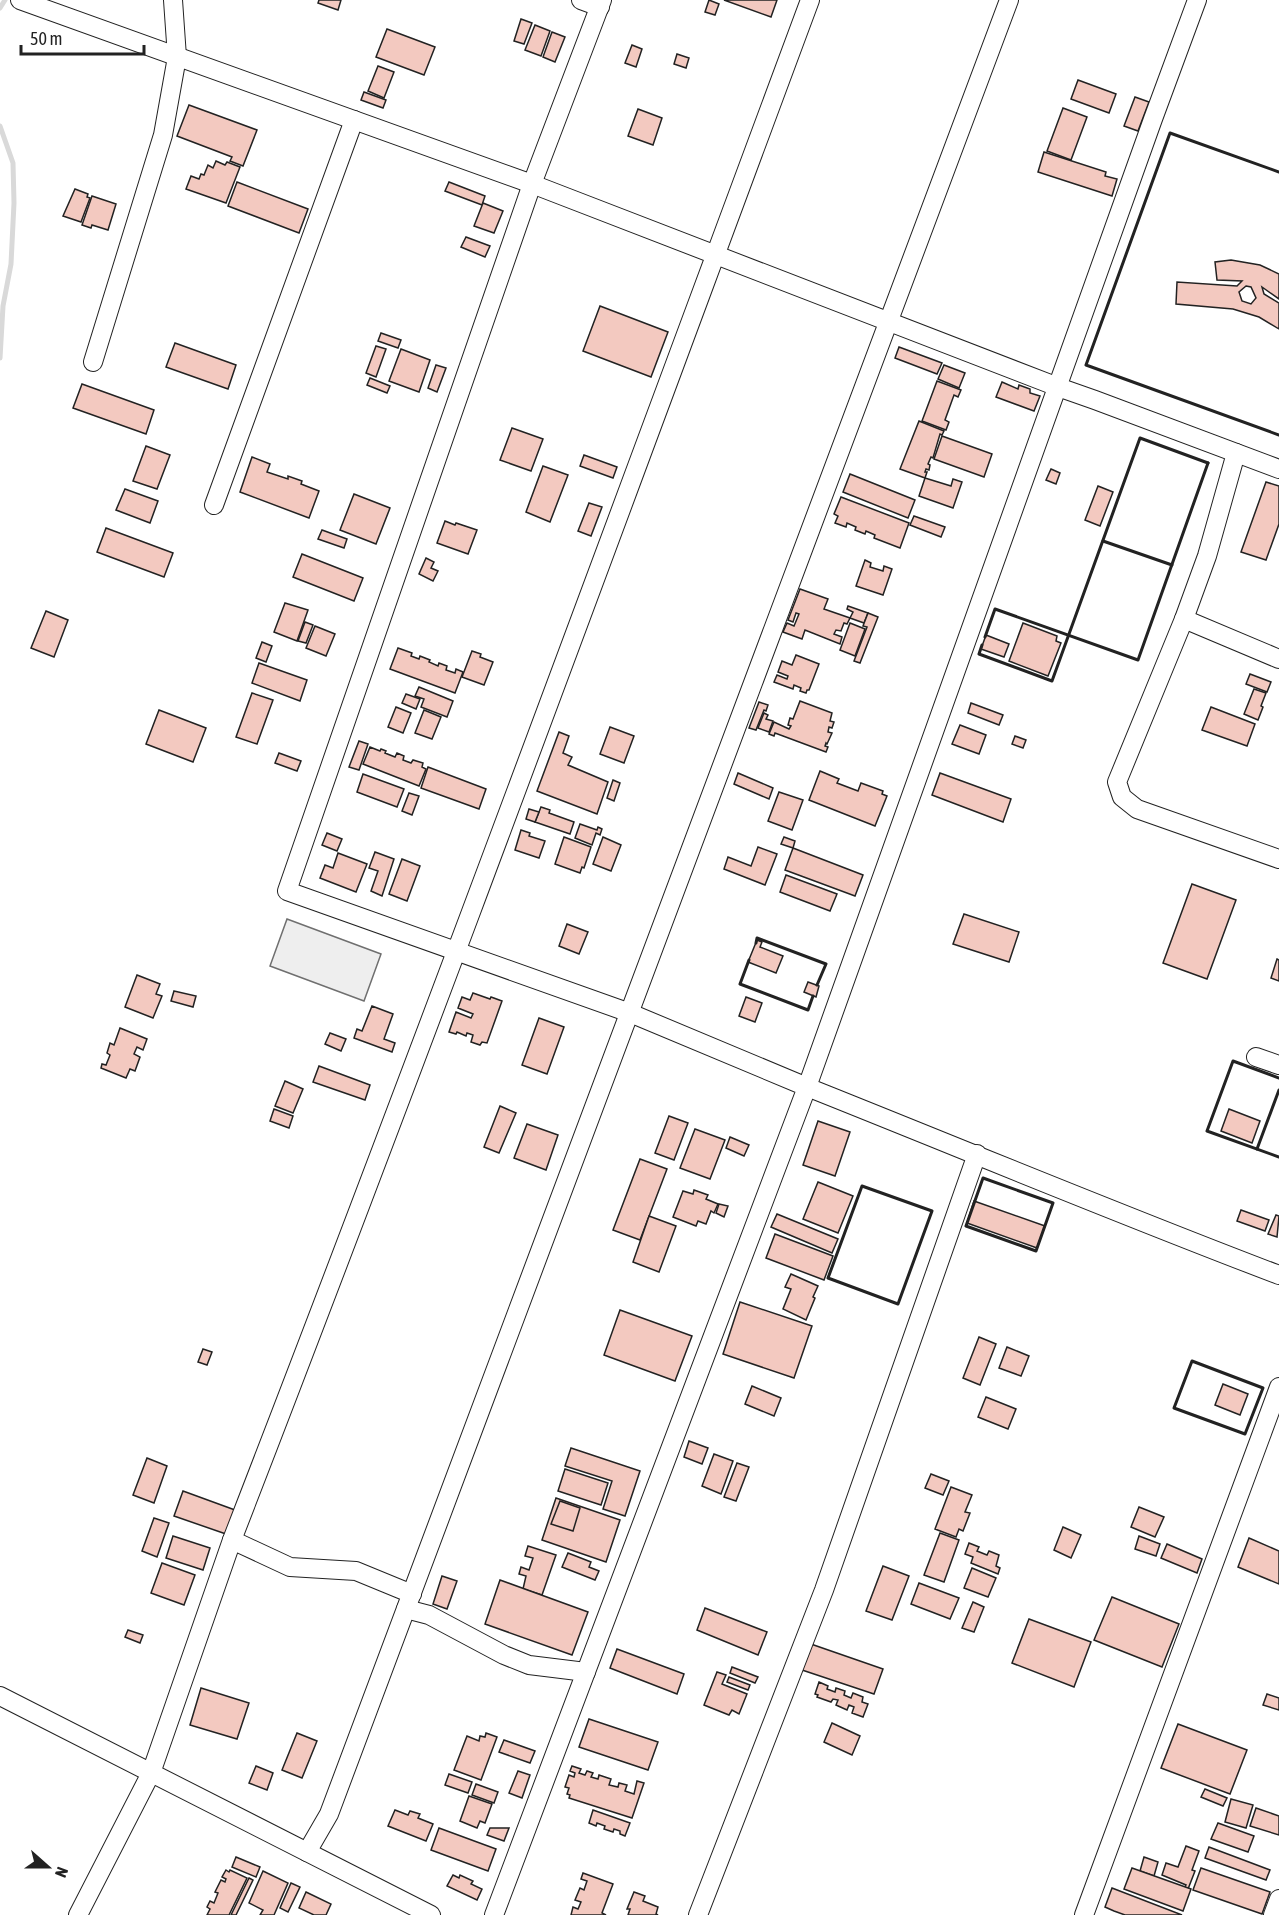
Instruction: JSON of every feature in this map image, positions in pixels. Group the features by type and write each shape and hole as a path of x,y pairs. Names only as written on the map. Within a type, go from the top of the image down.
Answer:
{"street":[{"path":"20,0 532,184 1058,387 1279,469"},
{"path":"93,362 163,135 177,57 173,0"},
{"path":"581,0 601,3 532,184 286,891 630,1013 1139,1222 1279,1275"},
{"path":"78,1915 151,1773 232,1540 336,1272 810,0"},
{"path":"307,1852 329,1814 1009,0"},
{"path":"494,1915 807,1087 1197,0"},
{"path":"214,505 354,120"},
{"path":"1236,453 1207,556 1184,619 1117,782 1122,797 1137,809 1279,859"},
{"path":"1184,619 1279,659"},
{"path":"1256,1057 1279,1065"},
{"path":"698,1915 824,1590 977,1155"},
{"path":"1084,1915 1279,1387"},
{"path":"232,1540 290,1567 356,1570 429,1615 504,1655 529,1665 586,1672"},
{"path":"0,1696 431,1915"},
{"path":"1273,1915 1279,1899"}],"shaded area":[{"path":"287,919 381,954 364,1001 270,966"}],"building":[{"path":"319,0 341,0 338,10 318,3"},
{"path":"709,0 719,4 715,15 705,12"},
{"path":"724,0 777,0 771,17"},
{"path":"521,19 532,23 524,44 514,41"},
{"path":"535,25 550,31 541,56 525,50"},
{"path":"387,29 435,47 424,75 376,57"},
{"path":"552,32 565,37 555,62 543,57"},
{"path":"632,45 642,49 636,67 625,63"},
{"path":"677,54 689,58 686,68 674,64"},
{"path":"378,66 394,72 384,98 368,91"},
{"path":"1078,80 1116,94 1109,113 1071,99"},
{"path":"364,92 386,100 383,108 361,100"},
{"path":"1135,97 1149,102 1138,131 1124,126"},
{"path":"189,105 257,130 243,166 230,161 232,157 177,136"},
{"path":"1063,108 1087,117 1071,160 1047,151"},
{"path":"638,109 662,118 653,145 628,136"},
{"path":"1044,152 1106,172 1105,176 1117,179 1112,196 1038,172"},
{"path":"216,161 240,167 226,203 186,189 191,176 199,179 201,174 204,175 208,165 213,168"},
{"path":"237,182 308,209 299,233 228,206"},
{"path":"449,182 485,196 482,205 445,191"},
{"path":"75,189 88,194 87,197 90,198 81,222 63,216"},
{"path":"92,196 116,204 108,230 92,225 91,228 82,225"},
{"path":"483,203 503,211 494,233 474,226"},
{"path":"466,237 490,246 485,257 461,247"},
{"path":"1231,260 1260,265 1279,274 1279,299 1262,287 1264,294 1279,303 1279,329 1259,317 1233,309 1176,304 1177,282 1237,286 1242,281 1217,280 1215,262","holes":["1246,286 1251,287 1256,298 1251,304 1242,301 1239,292"]},
{"path":"600,306 668,332 651,377 583,351"},
{"path":"381,333 401,340 398,348 378,341"},
{"path":"175,343 236,365 228,389 166,367"},
{"path":"376,346 386,349 376,377 366,373"},
{"path":"899,347 942,363 937,374 895,358"},
{"path":"401,349 430,360 419,392 389,381"},
{"path":"436,365 446,368 437,392 428,388"},
{"path":"944,365 965,373 959,388 938,379"},
{"path":"370,378 390,386 387,393 367,385"},
{"path":"937,381 961,390 958,397 954,395 945,420 949,422 946,430 922,421"},
{"path":"1002,382 1018,389 1019,385 1030,389 1030,393 1040,396 1034,411 996,397"},
{"path":"82,384 154,410 146,434 73,408"},
{"path":"919,421 944,431 942,435 940,434 933,458 931,457 928,464 930,465 929,470 926,469 925,478 900,469"},
{"path":"512,428 543,439 531,471 500,460"},
{"path":"942,436 992,454 984,477 934,459"},
{"path":"146,446 170,455 157,489 133,481"},
{"path":"584,455 617,467 613,478 580,466"},
{"path":"252,457 270,464 267,472 302,481 301,484 319,491 309,518 240,492"},
{"path":"543,466 568,475 550,522 526,512"},
{"path":"1051,469 1060,473 1056,484 1046,480"},
{"path":"850,474 915,500 908,518 843,492"},
{"path":"925,478 951,486 953,479 962,482 953,508 919,496"},
{"path":"1266,482 1279,486 1279,524 1266,560 1241,552"},
{"path":"1098,486 1113,492 1100,526 1085,520"},
{"path":"125,489 158,501 150,523 116,510"},
{"path":"354,494 390,508 376,544 340,530"},
{"path":"841,497 909,523 900,548 874,538 875,535 866,531 865,534 855,530 856,527 847,523 846,527 835,523 838,516 834,514"},
{"path":"589,503 602,507 591,536 578,531"},
{"path":"914,516 945,527 941,537 910,525"},
{"path":"445,521 477,530 468,554 437,543"},
{"path":"106,528 173,553 164,577 97,552"},
{"path":"322,530 347,539 344,548 318,539"},
{"path":"302,554 363,578 354,601 293,577"},
{"path":"426,558 434,562 431,568 438,571 433,581 419,574"},
{"path":"865,560 871,563 870,567 883,571 884,566 892,569 883,595 856,586"},
{"path":"800,589 828,599 824,609 850,618 847,624 844,623 841,631 836,630 834,634 842,637 840,644 805,630 802,639 783,632 787,623 794,626 799,614 796,613 793,622 788,620"},
{"path":"285,603 308,610 297,641 274,632"},
{"path":"848,606 868,613 864,623 850,618 853,612 847,609"},
{"path":"46,611 68,620 54,657 31,648"},
{"path":"868,613 878,617 860,663 854,661 867,627 863,626"},
{"path":"305,622 313,625 306,643 298,641"},
{"path":"850,623 865,629 855,656 840,650"},
{"path":"1023,623 1057,636 1056,641 1061,643 1048,676 1009,661"},
{"path":"315,626 335,634 326,656 306,648"},
{"path":"986,635 1009,644 1004,657 981,649"},
{"path":"262,642 272,646 266,662 256,658"},
{"path":"398,648 412,653 411,656 419,659 420,656 430,660 429,662 438,666 439,663 447,666 446,670 455,673 456,669 463,672 455,693 390,669"},
{"path":"472,651 493,662 484,685 462,677"},
{"path":"796,655 819,664 806,693 794,685 793,689 774,682 777,675 787,679 788,676 778,672 782,661 792,665"},
{"path":"259,663 307,680 300,701 252,683"},
{"path":"1250,674 1271,682 1267,692 1246,684"},
{"path":"419,687 453,701 447,717 421,707 424,699 415,696"},
{"path":"1254,689 1266,693 1258,720 1244,714"},
{"path":"252,693 273,700 257,744 236,737"},
{"path":"406,694 420,699 416,709 402,703"},
{"path":"800,701 832,713 830,721 834,722 832,728 829,727 828,732 832,733 825,746 828,747 826,752 775,733 774,736 769,734 774,722 789,729 790,718 793,719"},
{"path":"759,702 768,705 756,730 749,728"},
{"path":"971,703 1003,715 999,725 968,713"},
{"path":"396,707 411,713 403,733 388,727"},
{"path":"1211,707 1255,724 1247,746 1202,730"},
{"path":"159,710 206,728 193,762 146,744"},
{"path":"424,710 441,717 432,739 415,733"},
{"path":"764,713 768,715 766,719 773,721 769,732 758,728"},
{"path":"960,725 986,735 979,754 952,744"},
{"path":"610,727 634,736 624,763 600,754"},
{"path":"559,732 569,736 563,753 572,757 568,765 608,782 597,814 537,791"},
{"path":"1015,736 1026,740 1023,748 1012,744"},
{"path":"359,741 368,744 359,770 349,767"},
{"path":"370,747 386,751 385,753 395,757 397,753 404,756 403,760 411,763 413,760 423,763 422,767 426,769 419,786 363,764"},
{"path":"279,753 301,761 297,771 275,763"},
{"path":"428,767 486,789 479,809 421,788"},
{"path":"820,771 839,779 837,783 858,791 861,783 883,791 882,794 887,796 875,826 809,800"},
{"path":"738,773 773,788 769,799 734,784"},
{"path":"940,773 1011,799 1003,822 932,795"},
{"path":"363,774 404,789 397,807 357,792"},
{"path":"613,780 620,783 614,801 607,798"},
{"path":"779,792 803,800 792,830 768,821"},
{"path":"409,793 419,796 412,815 402,811"},
{"path":"541,807 550,810 549,813 574,822 570,834 535,822"},
{"path":"529,809 539,812 535,822 526,819"},
{"path":"580,824 597,830 598,827 602,829 600,835 596,833 592,845 575,838"},
{"path":"521,830 530,833 529,836 545,841 539,858 515,850"},
{"path":"327,833 342,839 337,851 322,845"},
{"path":"564,837 591,847 580,873 555,864"},
{"path":"603,837 621,845 611,871 593,864"},
{"path":"784,837 795,841 793,848 781,844"},
{"path":"758,847 777,854 765,885 724,869 728,857 751,866"},
{"path":"793,848 863,875 855,896 785,870"},
{"path":"375,852 394,859 382,896 371,891 378,871 369,868"},
{"path":"338,853 367,864 356,892 320,878 325,865 333,868"},
{"path":"402,859 420,866 407,901 389,894"},
{"path":"786,875 837,894 830,911 780,892"},
{"path":"1192,884 1236,900 1207,979 1163,963"},
{"path":"964,914 1019,932 1009,962 953,944"},
{"path":"567,924 588,932 579,954 559,946"},
{"path":"757,940 762,942 760,947 783,956 776,973 748,962"},
{"path":"1277,959 1279,960 1279,981 1271,978"},
{"path":"137,975 160,984 156,994 162,996 153,1018 125,1007"},
{"path":"808,982 819,986 816,997 804,992"},
{"path":"174,991 196,996 193,1007 171,1001"},
{"path":"473,993 502,1001 487,1043 482,1042 480,1045 471,1042 473,1035 467,1033 466,1036 457,1032 456,1034 449,1032 456,1012 471,1018 473,1014 458,1008 462,997 470,1000"},
{"path":"746,997 762,1003 755,1022 739,1016"},
{"path":"372,1006 393,1014 384,1039 395,1043 392,1052 354,1038 357,1029 362,1031"},
{"path":"539,1018 564,1027 547,1074 522,1065"},
{"path":"120,1028 147,1039 143,1050 137,1047 134,1054 140,1057 135,1071 130,1069 126,1078 101,1068 102,1064 106,1065 110,1055 107,1053 110,1043 114,1045"},
{"path":"330,1033 346,1039 341,1051 325,1044"},
{"path":"319,1066 370,1085 365,1100 313,1082"},
{"path":"285,1081 303,1089 293,1113 275,1106"},
{"path":"500,1106 516,1113 499,1153 484,1147"},
{"path":"274,1109 293,1116 289,1128 270,1121"},
{"path":"1229,1109 1260,1121 1252,1143 1221,1131"},
{"path":"669,1116 688,1123 674,1160 655,1153"},
{"path":"818,1121 850,1132 835,1176 803,1165"},
{"path":"527,1124 558,1135 546,1170 514,1158"},
{"path":"695,1129 725,1140 710,1179 680,1168"},
{"path":"730,1137 749,1145 744,1156 726,1148"},
{"path":"640,1159 667,1169 640,1240 613,1230"},
{"path":"818,1182 853,1196 838,1233 803,1219"},
{"path":"694,1190 708,1195 706,1199 718,1204 714,1213 711,1211 706,1224 698,1221 696,1226 673,1217 683,1191 693,1194"},
{"path":"974,1201 1045,1226 1037,1248 967,1223"},
{"path":"719,1204 728,1206 724,1217 716,1213"},
{"path":"1241,1210 1269,1220 1265,1231 1237,1221"},
{"path":"777,1214 838,1239 832,1253 771,1227"},
{"path":"1276,1215 1279,1216 1277,1237 1268,1234"},
{"path":"649,1216 676,1226 659,1272 633,1262"},
{"path":"775,1234 833,1256 824,1280 766,1258"},
{"path":"791,1274 818,1286 806,1320 783,1309 791,1289 785,1287"},
{"path":"740,1302 812,1326 794,1378 723,1354"},
{"path":"620,1310 692,1336 675,1381 604,1355"},
{"path":"979,1337 996,1344 980,1385 963,1378"},
{"path":"1007,1347 1029,1356 1021,1376 999,1368"},
{"path":"203,1349 212,1352 207,1365 198,1362"},
{"path":"1223,1384 1248,1394 1240,1415 1215,1405"},
{"path":"752,1386 781,1398 774,1416 745,1404"},
{"path":"986,1397 1016,1409 1008,1429 978,1417"},
{"path":"689,1441 708,1448 702,1464 684,1457"},
{"path":"571,1448 640,1471 625,1516 603,1509 612,1481 565,1466"},
{"path":"714,1454 733,1461 721,1494 702,1486"},
{"path":"147,1458 167,1466 154,1503 133,1495"},
{"path":"737,1463 749,1467 736,1501 724,1497"},
{"path":"565,1469 608,1483 601,1505 558,1491"},
{"path":"931,1474 949,1481 943,1495 925,1488"},
{"path":"951,1487 972,1495 965,1512 970,1513 963,1531 959,1529 956,1537 935,1529"},
{"path":"183,1491 235,1510 226,1534 174,1516"},
{"path":"556,1498 620,1520 606,1562 542,1540"},
{"path":"560,1501 580,1508 573,1531 551,1524"},
{"path":"1139,1507 1164,1517 1155,1537 1131,1527"},
{"path":"154,1518 169,1523 157,1557 142,1551"},
{"path":"1063,1527 1081,1535 1071,1558 1054,1550"},
{"path":"940,1533 959,1540 944,1582 924,1575"},
{"path":"173,1536 210,1548 203,1570 166,1558"},
{"path":"1139,1536 1160,1544 1156,1556 1135,1549"},
{"path":"1249,1538 1279,1551 1279,1584 1238,1567"},
{"path":"969,1543 979,1547 977,1551 987,1555 989,1551 999,1555 996,1566 1000,1568 998,1574 971,1563 973,1557 965,1554"},
{"path":"1167,1544 1202,1559 1197,1573 1161,1558"},
{"path":"528,1546 556,1555 542,1595 523,1589 526,1576 519,1574 521,1567 529,1570 533,1558 525,1556"},
{"path":"568,1553 591,1562 589,1567 599,1571 595,1580 562,1567"},
{"path":"162,1563 195,1575 184,1605 151,1593"},
{"path":"883,1566 909,1576 892,1620 866,1611"},
{"path":"972,1568 996,1578 988,1597 964,1588"},
{"path":"442,1576 457,1581 447,1609 433,1604"},
{"path":"500,1580 588,1612 572,1655 485,1624"},
{"path":"919,1583 959,1598 950,1619 911,1604"},
{"path":"1112,1597 1179,1624 1162,1667 1094,1640"},
{"path":"973,1602 984,1607 974,1632 962,1628"},
{"path":"705,1608 767,1632 758,1655 697,1630"},
{"path":"1029,1619 1091,1642 1074,1687 1012,1663"},
{"path":"128,1630 143,1635 140,1643 125,1637"},
{"path":"808,1643 883,1669 874,1694 799,1669"},
{"path":"617,1649 684,1674 677,1694 610,1668"},
{"path":"732,1667 758,1677 755,1683 730,1673"},
{"path":"717,1672 726,1675 722,1684 747,1694 739,1714 732,1710 729,1715 704,1705"},
{"path":"729,1677 750,1685 748,1690 727,1682"},
{"path":"819,1682 835,1692 836,1688 845,1691 844,1695 851,1698 853,1693 863,1697 862,1702 868,1704 863,1717 852,1713 854,1707 849,1705 847,1710 836,1705 838,1700 833,1699 831,1702 817,1697 818,1695 815,1694"},
{"path":"201,1688 249,1703 237,1739 190,1725"},
{"path":"1267,1694 1279,1698 1279,1710 1263,1705"},
{"path":"589,1719 658,1742 648,1770 579,1747"},
{"path":"832,1723 860,1736 852,1755 824,1742"},
{"path":"1178,1724 1247,1750 1230,1794 1161,1768"},
{"path":"297,1733 317,1741 302,1778 282,1770"},
{"path":"486,1733 497,1737 481,1780 454,1770 467,1736 479,1741 480,1736 485,1737"},
{"path":"504,1740 535,1751 530,1763 499,1752"},
{"path":"256,1766 273,1773 267,1790 249,1783"},
{"path":"572,1766 581,1769 579,1773 585,1775 587,1771 593,1773 591,1777 598,1779 599,1775 611,1779 609,1785 618,1787 619,1783 627,1785 625,1791 634,1794 637,1781 644,1783 632,1818 569,1798 570,1795 567,1794 569,1788 565,1787 569,1775 574,1777 575,1773 570,1771"},
{"path":"518,1771 530,1775 522,1798 509,1793"},
{"path":"449,1774 472,1782 468,1793 445,1785"},
{"path":"476,1784 498,1792 494,1803 472,1795"},
{"path":"1205,1789 1227,1798 1223,1806 1201,1797"},
{"path":"469,1796 492,1804 485,1823 480,1821 477,1828 460,1821"},
{"path":"1231,1799 1253,1805 1246,1828 1225,1822"},
{"path":"1256,1808 1279,1816 1279,1835 1250,1826"},
{"path":"395,1810 408,1815 410,1811 420,1814 418,1818 433,1824 426,1841 388,1826"},
{"path":"593,1810 630,1823 625,1836 620,1834 620,1831 614,1829 613,1832 597,1823 596,1826 589,1823"},
{"path":"1218,1823 1254,1836 1248,1852 1211,1839"},
{"path":"439,1828 496,1849 488,1871 431,1850"},
{"path":"490,1828 509,1828 504,1841 487,1835"},
{"path":"1186,1846 1199,1851 1188,1889 1186,1885 1162,1875 1166,1863 1178,1867"},
{"path":"1209,1847 1270,1870 1266,1880 1205,1858"},
{"path":"236,1857 260,1867 256,1877 232,1867"},
{"path":"1144,1857 1158,1862 1154,1876 1140,1871"},
{"path":"1132,1868 1191,1889 1183,1911 1124,1889"},
{"path":"1201,1868 1270,1892 1262,1914 1193,1890"},
{"path":"226,1870 247,1878 229,1915 207,1915 210,1909 207,1907 210,1901 214,1903 218,1893 215,1892 221,1880 225,1882 226,1879 222,1877"},
{"path":"263,1871 288,1883 274,1915 260,1915 263,1910 249,1903"},
{"path":"583,1873 613,1884 602,1913 606,1915 571,1915 573,1907 578,1909 581,1902 575,1900 580,1888 584,1890 587,1881 581,1879"},
{"path":"453,1875 459,1878 460,1875 473,1881 471,1884 482,1889 477,1900 447,1886"},
{"path":"249,1878 253,1880 236,1915 231,1915"},
{"path":"291,1883 300,1887 288,1912 280,1908"},
{"path":"1112,1888 1182,1915 1125,1915 1114,1911 1105,1907"},
{"path":"306,1892 331,1904 326,1915 314,1915 299,1908"},
{"path":"634,1892 645,1896 643,1901 658,1907 656,1914 658,1915 628,1915 630,1909 627,1909"}],"waterway":[{"path":"0,8 5,0"},
{"path":"0,126 13,163 14,203 11,264 3,306 0,358"}],"wall":[{"path":"1279,172 1170,133 1086,365 1279,435"},
{"path":"982,645 979,654 1052,681 1140,438 1208,463"},
{"path":"985,637 995,609 1138,660 1208,463"},
{"path":"1103,541 1172,565"},
{"path":"756,943 757,938 826,964 817,985"},
{"path":"749,960 740,984 808,1010 813,996"},
{"path":"1279,1078 1233,1061 1207,1131 1279,1157"},
{"path":"1257,1149 1279,1090"},
{"path":"983,1178 1053,1203 1036,1251 966,1226 983,1178"},
{"path":"862,1186 932,1211 898,1304 828,1278 862,1186"},
{"path":"1192,1361 1263,1388 1245,1434 1174,1408 1192,1361"}]}
